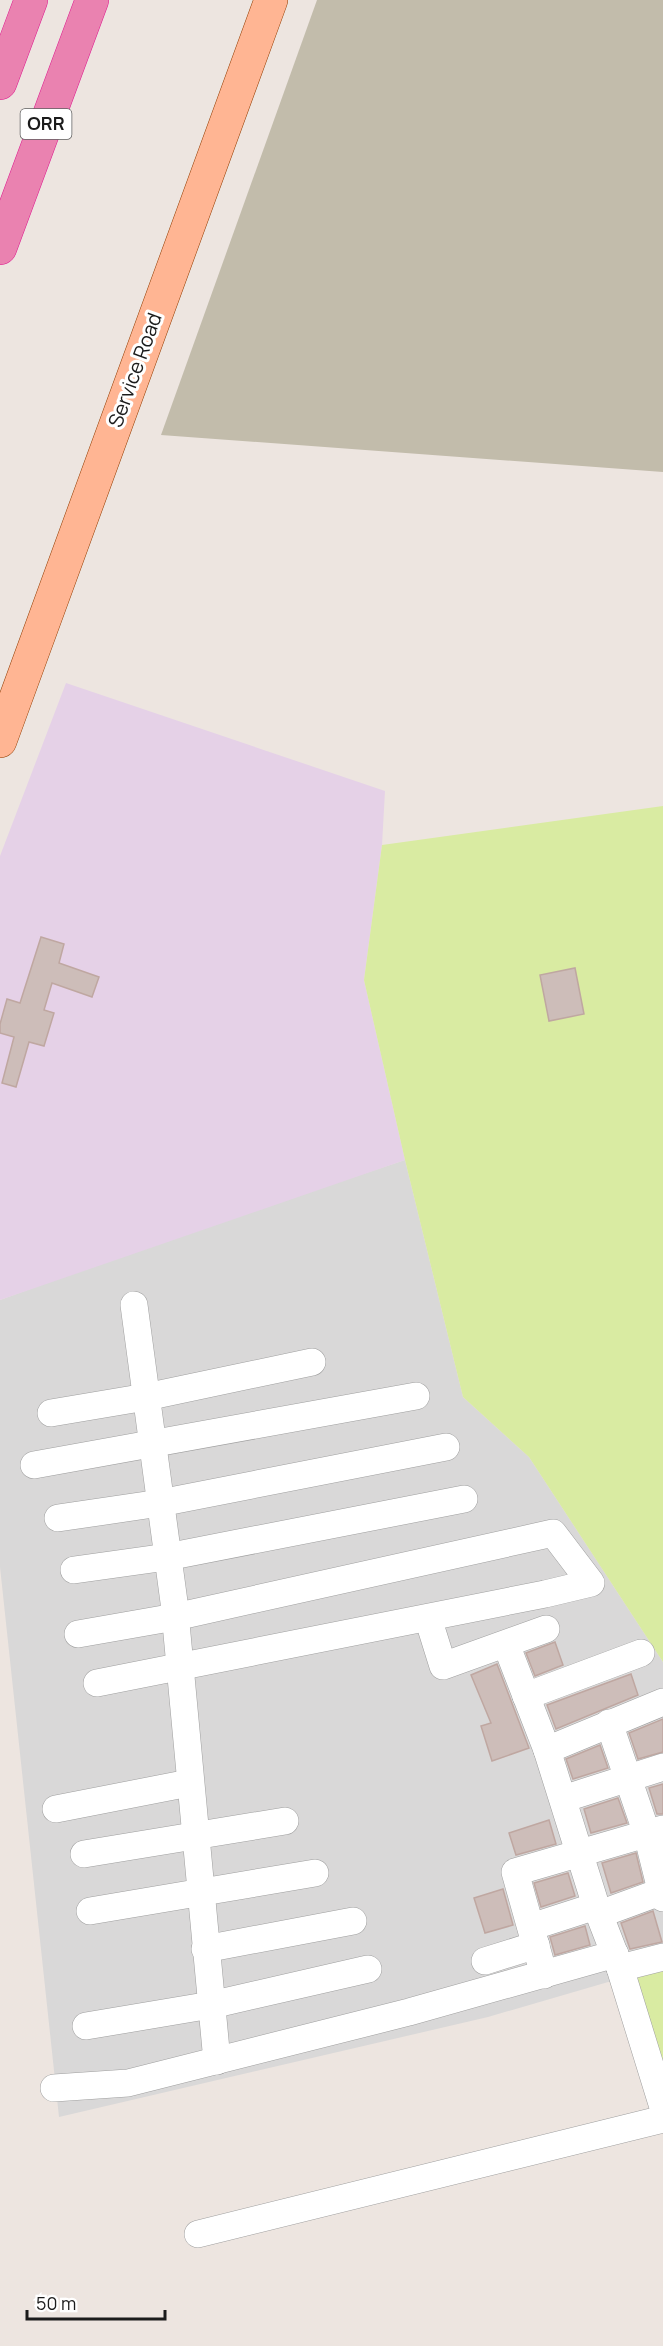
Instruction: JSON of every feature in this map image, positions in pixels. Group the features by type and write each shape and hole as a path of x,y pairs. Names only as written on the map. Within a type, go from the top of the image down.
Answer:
{"highway":[{"path":"0,83 31,0"},
{"name":"ORR","path":"0,248 92,0"}],"main road":[{"name":"Service Road","path":"0,741 271,0"}],"street":[{"path":"134,1305 175,1617 217,2061"},
{"path":"51,1413 146,1397 312,1362"},
{"path":"34,1465 416,1396"},
{"path":"58,1518 160,1503 446,1447"},
{"path":"74,1570 167,1557 464,1499"},
{"path":"78,1634 175,1617 553,1533 591,1583 428,1618 98,1683"},
{"path":"428,1618 443,1665 546,1629"},
{"path":"506,1644 547,1750 663,2107"},
{"path":"526,1696 641,1653"},
{"path":"547,1750 663,1702"},
{"path":"485,1961 533,1936 598,1910 662,1894 655,1832 628,1779 609,1724"},
{"path":"563,1799 663,1767"},
{"path":"56,1809 189,1783"},
{"path":"84,1854 285,1821"},
{"path":"544,1975 515,1872 655,1832"},
{"path":"90,1911 315,1873"},
{"path":"205,1949 353,1921"},
{"path":"54,2088 128,2083 399,2015 544,1975 617,1961 663,1956"},
{"path":"86,2026 211,2006 368,1969"},
{"path":"198,2234 663,2119"}],"shaded area":[{"path":"317,0 663,0 663,472 161,435"},
{"path":"66,683 385,791 382,845 364,980 405,1160 0,1300 0,856"},
{"path":"405,1160 463,1397 529,1457 663,1662 663,1966 488,2017 59,2117 0,1567 0,1300 162,1241"}],"green space":[{"path":"663,806 663,1662 529,1457 463,1397 364,980 382,845"},
{"path":"663,1966 663,2068 634,1975"}],"building":[{"path":"41,937 64,944 59,963 99,977 92,997 52,983 44,1010 54,1013 44,1046 29,1042 16,1087 2,1083 14,1037 0,1033 0,1024 7,999 20,1003"},
{"path":"575,968 584,1014 549,1021 540,975"},
{"path":"555,1642 563,1665 535,1676 526,1653"},
{"path":"497,1664 529,1748 492,1761 481,1726 491,1723 471,1675"},
{"path":"631,1674 638,1695 556,1729 547,1705"},
{"path":"663,1719 663,1752 638,1759 629,1733"},
{"path":"600,1745 608,1768 573,1779 566,1759"},
{"path":"663,1784 663,1814 657,1814 649,1788"},
{"path":"618,1798 627,1823 591,1833 584,1809"},
{"path":"549,1820 556,1844 516,1855 509,1833"},
{"path":"636,1853 643,1882 611,1893 602,1863"},
{"path":"568,1873 575,1896 541,1907 534,1883"},
{"path":"503,1889 513,1925 485,1933 474,1898"},
{"path":"653,1911 662,1942 630,1949 621,1923"},
{"path":"585,1926 590,1945 555,1955 550,1937"}]}
